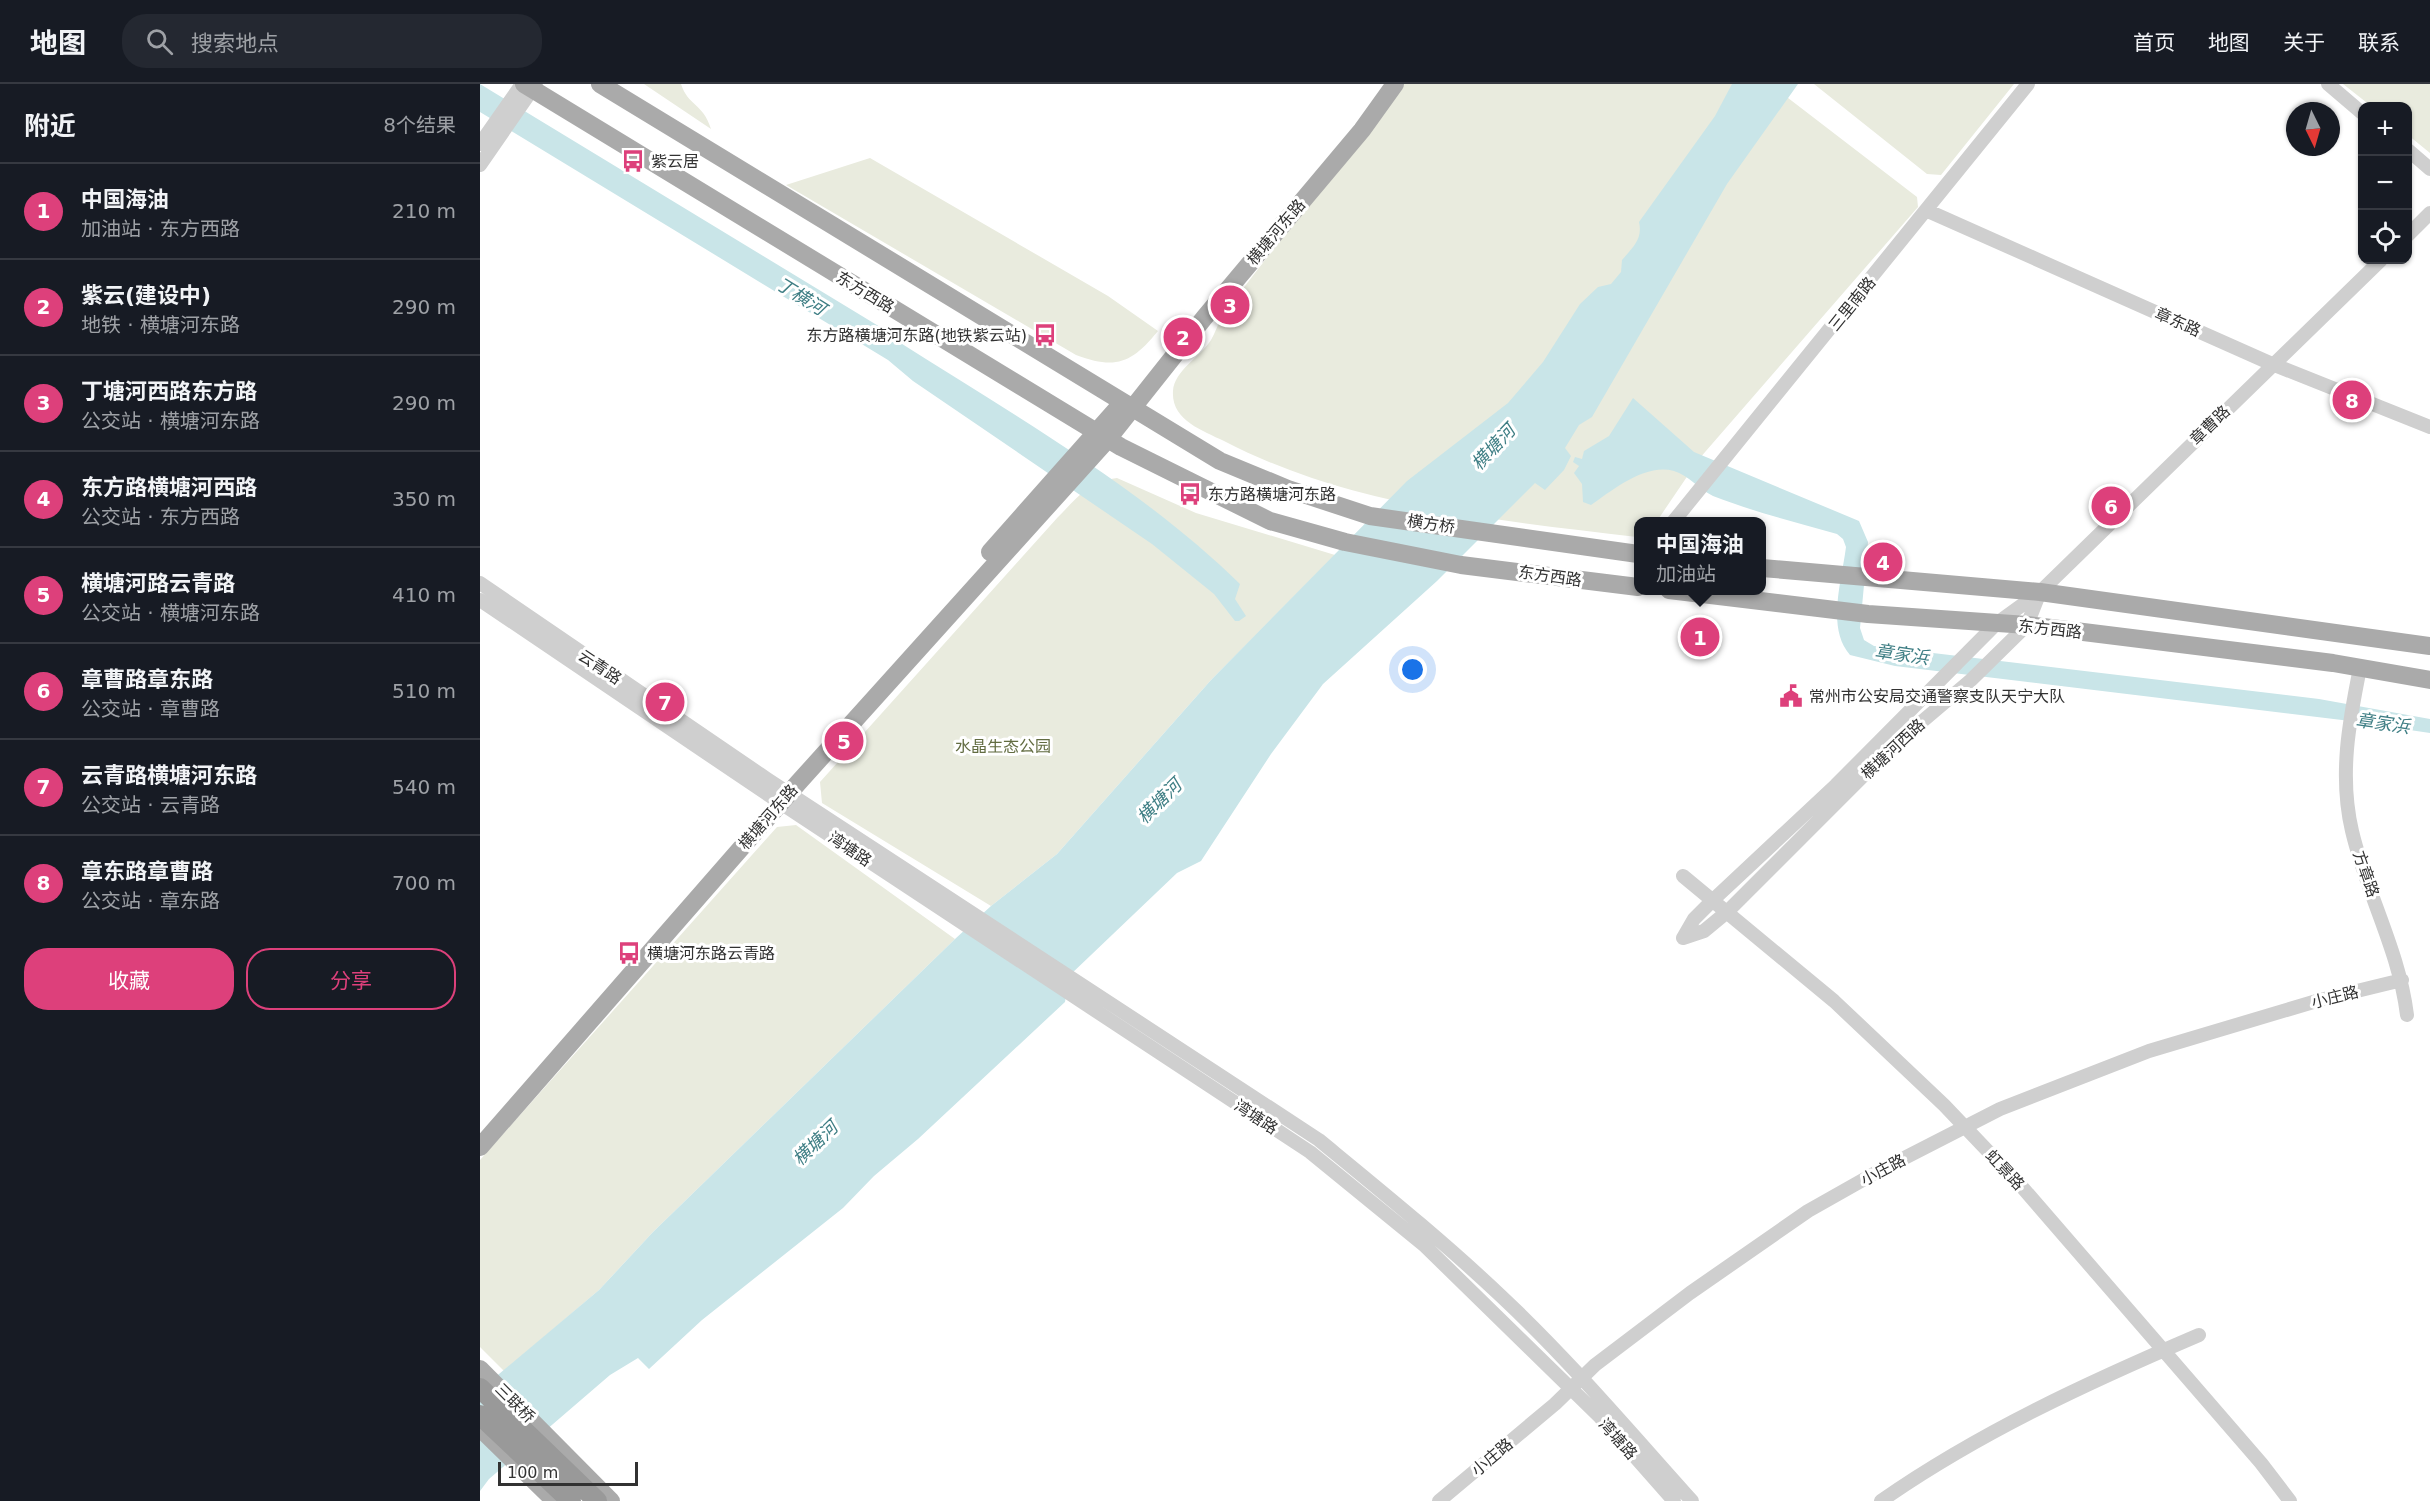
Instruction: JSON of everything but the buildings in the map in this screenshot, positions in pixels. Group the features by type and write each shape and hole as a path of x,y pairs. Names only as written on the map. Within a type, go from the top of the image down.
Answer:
{"highway":[{"path":"481,1377 597,1501"},
{"path":"480,1415 571,1501"}],"main road":[{"path":"600,84 1126,407"},
{"name":"横塘河东路","path":"480,1129 1103,435 1357,125 1386,84"},
{"name":"横塘河东路","path":"1126,407 1362,130 1395,84"},
{"name":"东方西路","path":"525,90 1103,435 1270,521 1345,542"},
{"name":"横方桥","path":"1126,407 1220,461 1288,489 1370,516 1491,533"},
{"name":"东方西路","path":"1491,533 1634,553"},
{"name":"横方桥","path":"1345,542 1461,565"},
{"name":"东方西路","path":"1461,565 1634,587"},
{"path":"1766,569 2040,592 2430,646"},
{"name":"东方西路","path":"1702,595 1868,614 2027,625 2360,668 2430,680"},
{"name":"横塘河东路","path":"480,1147 781,796"},
{"name":"三联桥","path":"481,1377 545,1433 611,1501"},
{"path":"480,1428 555,1501"},
{"path":"517,1464 550,1501"}],"street":[{"name":"三里南路","path":"1677,517 1928,211 2028,84"},
{"path":"2328,84 2358,110"},
{"path":"480,165 498,128 525,90"},
{"path":"480,144 498,128"},
{"path":"2412,153 2430,169"},
{"name":"章东路","path":"1928,211 2272,364 2430,427"},
{"path":"2412,230 2430,213"},
{"name":"章曹路","path":"2040,592 2377,264"},
{"name":"云青路","path":"480,584 781,796"},
{"name":"横塘河西路","path":"2040,592 2027,625 1971,680 1892,747 1727,912 1704,931 1683,938 1694,919 1836,785 1996,624 2040,592"},
{"name":"云青路","path":"480,600 781,796"},
{"name":"方章路","path":"2360,668 2345,747 2346,789 2351,829 2402,980 2407,1015"},
{"path":"781,796 967,909 1319,1140 1398,1205 1503,1298 1582,1378 1692,1501"},
{"name":"湾塘路","path":"781,796 958,921 1310,1152 1424,1245 1600,1417 1674,1501"},
{"name":"虹景路","path":"1683,876 1834,1001 1965,1127 2022,1187 2164,1350 2290,1501"},
{"name":"小庄路","path":"1439,1501 1571,1389 1595,1365 1690,1293 1808,1212 1877,1172 2000,1109 2149,1051 2320,1000 2402,980"},
{"path":"1881,1501 1995,1431 2054,1399 2199,1335"}],"green space":[{"path":"644,84 681,84 688,97 704,114 711,129"},
{"path":"1400,84 1770,84 1917,197 1918,207 1699,459 1660,517 1634,517 1634,537 1478,517 1374,496 1272,463 1206,433 1182,417 1177,410 1173,391 1183,370 1211,340 1222,316"},
{"path":"1814,84 2014,84 1941,175 1927,174"},
{"path":"2343,84 2430,84 2430,153 2412,138 2412,102 2366,102"},
{"path":"870,158 1108,296 1158,331 1140,350 1122,361 1102,362 1076,355 786,185"},
{"name":"水晶生态公园","path":"1117,478 1196,513 1335,555 1211,680 1057,854 991,906 822,803 820,782 1058,517 1091,487"},
{"path":"796,825 955,939 653,1232 599,1290 504,1371 480,1347 480,1160 777,827"}],"water":[{"name":"丁横河","path":"480,84 890,333 899,342 1076,454 1162,516 1240,584 1235,599 1246,616 1235,621 1214,594 1152,544 913,381 888,360 480,112"},
{"name":"横塘河","path":"1732,84 1798,84 1727,184 1592,417 1579,425 1565,448 1571,456 1564,470 1545,490 1535,483 1437,581 1323,684 1271,754 1201,861 1177,873 1069,976 1065,1002 918,1139 874,1176 843,1208 702,1320 649,1369 638,1358 610,1375 489,1479 480,1491 480,1390 599,1290 653,1232 955,939 991,906 1057,854 1211,680 1407,481 1508,403 1543,362 1580,304 1598,287 1611,284 1621,272 1622,260 1633,247 1640,233 1639,222 1715,116"},
{"name":"章家浜","path":"1633,398 1694,452 1859,521 1868,542 1860,628 1864,640 1874,646 2319,699 2430,719 2430,733 2342,720 1895,666 1850,655 1843,644 1837,618 1846,547 1843,539 1837,534 1728,502 1713,496 1674,471 1652,471 1641,474 1591,505 1583,502 1582,484 1574,473 1579,466 1573,462 1575,457 1582,459 1584,451 1609,436"}],"place":[{"name":"紫云居","path":"633,161"},
{"name":"丁塘河西路东方路","path":"1230,305"},
{"name":"东方路横塘河东路(地铁紫云站)","path":"1045,335"},
{"name":"紫云(建设中)","path":"1183,337"},
{"name":"章东路章曹路","path":"2352,400"},
{"name":"东方路横塘河东路","path":"1190,494"},
{"name":"章曹路章东路","path":"2111,506"},
{"name":"东方路横塘河西路","path":"1883,562"},
{"name":"中国海油","path":"1700,637"},
{"name":"常州市公安局交通警察支队天宁大队","path":"1791,696"},
{"name":"云青路横塘河东路","path":"665,702"},
{"name":"横塘河路云青路","path":"844,741"},
{"name":"横塘河东路云青路","path":"629,953"}]}
